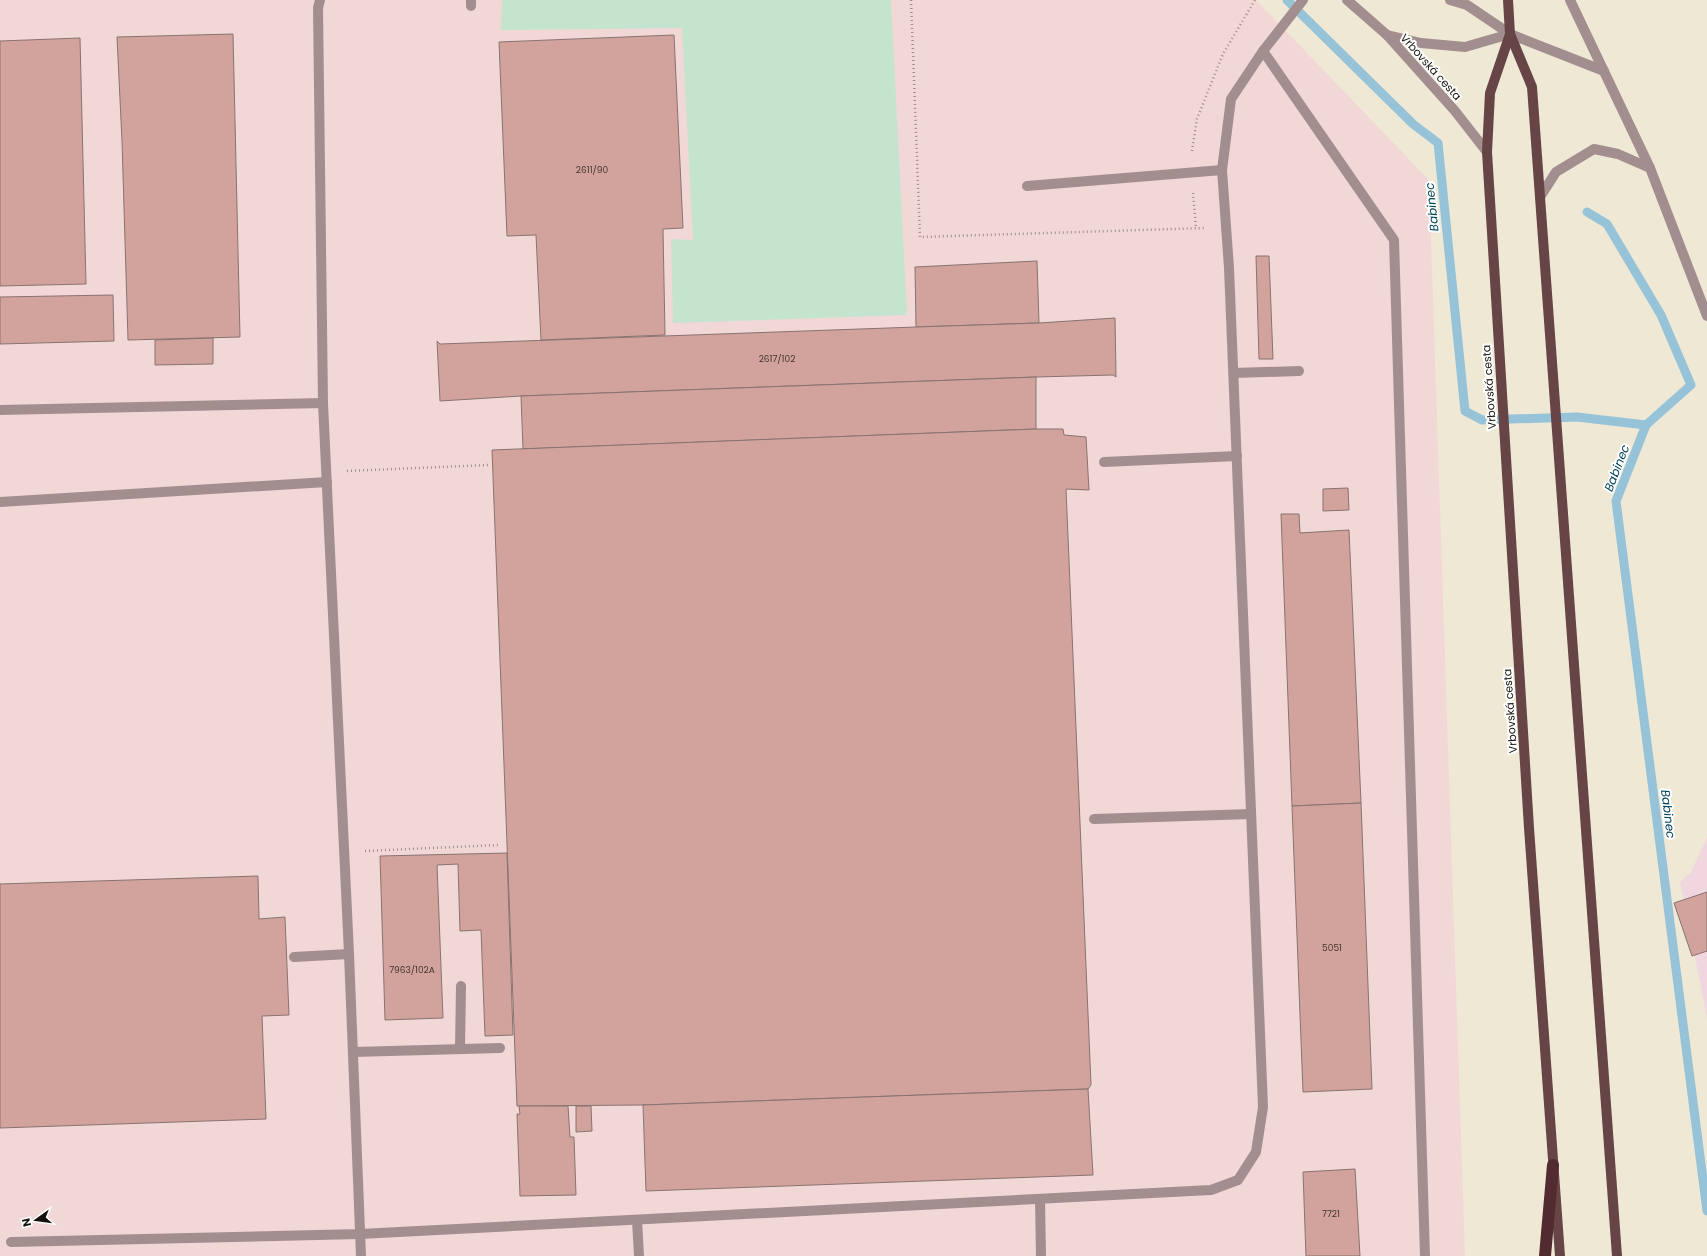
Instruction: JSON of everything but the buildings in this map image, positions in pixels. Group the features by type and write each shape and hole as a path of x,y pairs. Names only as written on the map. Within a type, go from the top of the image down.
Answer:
{"highway":[{"path":"1545,1256 1553,1165"}],"main road":[{"path":"1508,0 1510,34 1532,87 1616,1256"},
{"path":"1487,152 1490,93 1510,34"},
{"name":"Vrbovská cesta","path":"1487,152 1529,828 1560,1256"}],"street":[{"path":"320,0 318,8 323,403 349,954 361,1256"},
{"path":"11,1242 360,1234 1211,1190 1238,1180 1256,1152 1263,1107 1234,373 1222,170 1231,99 1263,52 1303,0"},
{"name":"Vrbovská cesta","path":"1347,0 1387,35 1454,111 1487,152"},
{"path":"1450,0 1467,5 1510,34 1604,71"},
{"path":"1570,0 1650,168 1707,316"},
{"path":"1387,35 1421,43 1465,48 1510,34"},
{"path":"1263,52 1394,240 1404,501 1425,1256"},
{"path":"1540,197 1556,172 1594,149 1618,154 1650,168"},
{"path":"1027,186 1222,170"},
{"path":"1234,373 1299,371"},
{"path":"0,410 323,403"},
{"path":"1104,462 1237,456"},
{"path":"0,502 327,477"},
{"path":"1094,819 1251,814"},
{"path":"294,957 349,954"},
{"path":"460,1049 461,986"},
{"path":"353,1052 500,1048"},
{"path":"1040,1199 1041,1256"},
{"path":"637,1220 639,1256"}],"path":[{"path":"911,0 920,237 1226,228"},
{"path":"1192,157 1197,119 1223,54 1255,0"},
{"path":"1193,186 1196,228"},
{"path":"327,477 488,465"},
{"path":"344,852 498,845"}],"shaded area":[{"path":"0,0 1256,0 1429,180 1465,1256 0,1256"},
{"path":"1707,837 1707,1018 1680,882 1691,872"}],"green space":[{"path":"502,0 891,0 907,315 673,323 671,239 693,240 682,28 501,30"}],"waterway":[{"name":"Babinec","path":"1287,0 1413,124 1438,143 1465,411 1482,420 1577,417 1646,425"},
{"name":"Babinec","path":"1587,212 1607,224 1661,315 1691,385 1646,425 1616,501 1707,1211"}]}
